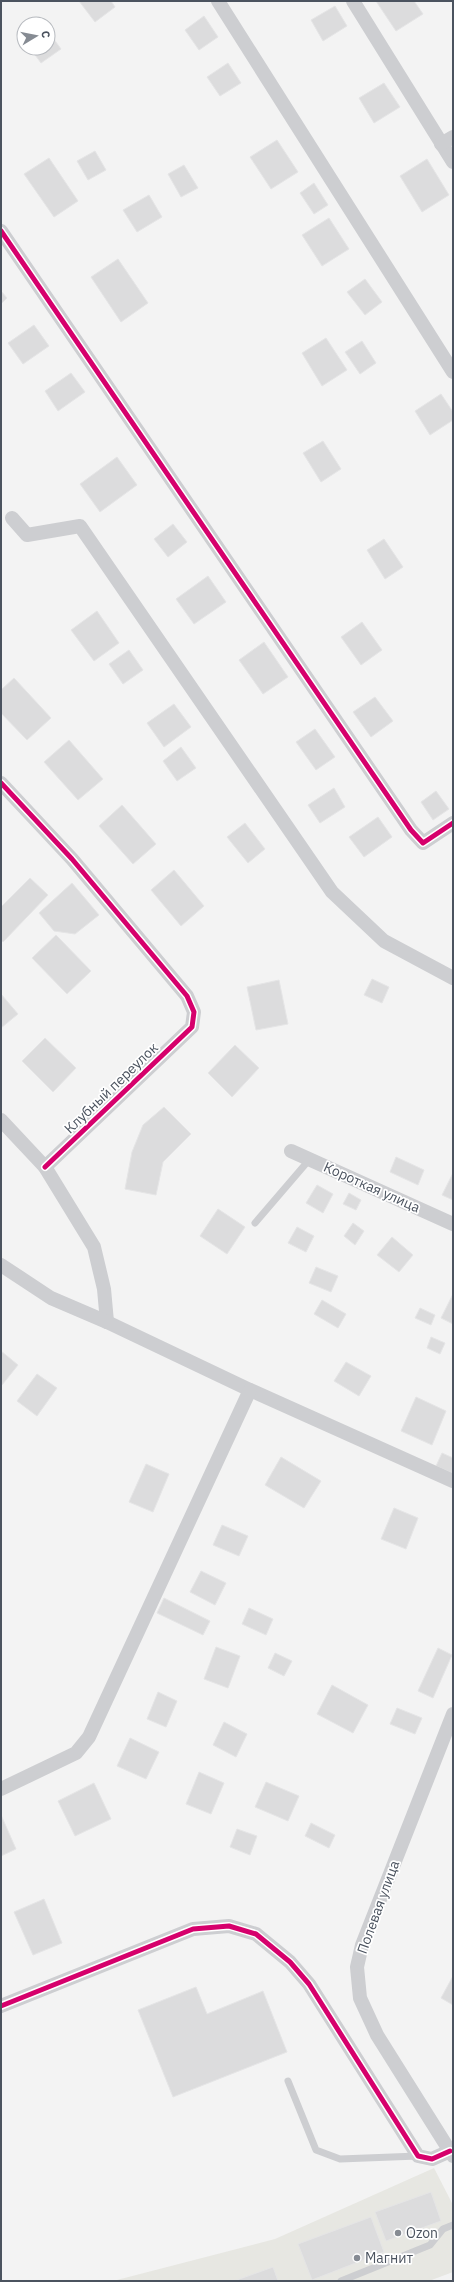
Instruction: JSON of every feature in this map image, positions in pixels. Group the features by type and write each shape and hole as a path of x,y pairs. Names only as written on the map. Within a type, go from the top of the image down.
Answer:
{"street":[{"path":"218,1 453,372"},
{"path":"353,1 447,140 453,162"},
{"path":"1,231 411,830 423,843 453,823"},
{"path":"12,518 27,535 80,526 332,892 384,941 453,978"},
{"name":"Клубный переулок","path":"1,783 72,859 187,996 194,1012 192,1027 45,1167"},
{"path":"1,1120 45,1167 94,1247 104,1289 107,1322"},
{"name":"Короткая улица","path":"291,1151 453,1224"},
{"path":"1,1265 51,1298 107,1322 250,1390 453,1481"},
{"path":"1,1789 76,1753 89,1737 250,1390"},
{"name":"Полевая улица","path":"451,2153 377,2035 360,1998 357,1967 362,1945 453,1714"},
{"path":"1,2006 193,1929 229,1926 256,1934 290,1962 309,1984 418,2156 432,2159 451,2153"}],"lane":[{"path":"255,1223 309,1160"},
{"path":"288,2081 316,2150 340,2159 418,2156"},
{"path":"342,2281 430,2246 443,2229 453,2225"}],"shaded area":[{"path":"434,2168 453,2205 453,2272 429,2281 113,2281 275,2239"}],"building":[{"path":"79,1 111,1 115,7 95,22"},
{"path":"376,1 414,1 423,14 396,31"},
{"path":"335,6 347,26 323,41 311,20"},
{"path":"204,16 218,37 199,50 185,30"},
{"path":"56,42 61,49 56,52"},
{"path":"36,56 51,56 41,63"},
{"path":"228,63 241,83 220,96 207,77"},
{"path":"384,83 400,107 374,123 359,98"},
{"path":"277,140 298,172 271,189 250,157"},
{"path":"95,151 106,170 88,180 77,161"},
{"path":"49,158 78,201 54,217 24,174"},
{"path":"427,159 449,195 422,212 400,176"},
{"path":"184,165 198,188 181,197 168,174"},
{"path":"314,183 328,205 314,214 300,193"},
{"path":"149,195 162,217 137,232 123,210"},
{"path":"329,218 349,249 322,266 302,235"},
{"path":"118,259 148,303 121,322 91,277"},
{"path":"365,279 382,302 365,315 347,292"},
{"path":"1,291 7,298 1,304"},
{"path":"34,325 49,346 23,364 8,343"},
{"path":"326,338 347,370 322,386 302,353"},
{"path":"362,341 376,363 360,374 345,352"},
{"path":"71,373 85,392 58,411 45,391"},
{"path":"441,394 453,412 453,420 430,435 415,411"},
{"path":"323,441 341,469 321,482 303,453"},
{"path":"117,457 137,485 100,512 80,484"},
{"path":"173,524 187,542 168,557 154,539"},
{"path":"384,539 403,567 385,579 367,550"},
{"path":"208,576 226,602 194,624 176,599"},
{"path":"97,611 119,643 94,661 71,630"},
{"path":"362,622 382,650 361,665 341,637"},
{"path":"264,642 288,677 263,694 239,660"},
{"path":"129,650 143,670 123,684 109,664"},
{"path":"14,678 51,718 27,740 1,713 1,690"},
{"path":"375,697 393,721 371,737 353,712"},
{"path":"174,704 191,727 164,747 147,723"},
{"path":"315,729 335,757 316,770 296,742"},
{"path":"69,740 103,779 78,800 44,762"},
{"path":"181,747 196,768 177,781 163,761"},
{"path":"334,788 345,807 320,823 308,805"},
{"path":"436,791 449,809 433,820 421,802"},
{"path":"122,805 156,844 133,864 99,826"},
{"path":"378,817 392,837 364,857 349,837"},
{"path":"245,823 265,849 248,863 227,837"},
{"path":"174,870 204,906 181,926 151,890"},
{"path":"30,878 48,895 3,942 1,940 1,907"},
{"path":"72,883 99,915 75,934 54,931 39,913"},
{"path":"56,935 91,971 67,994 32,958"},
{"path":"372,979 389,987 382,1003 364,995"},
{"path":"279,980 288,1024 256,1030 247,987"},
{"path":"1,994 18,1014 1,1028"},
{"path":"45,1038 76,1068 53,1092 22,1061"},
{"path":"235,1045 259,1068 232,1097 208,1073"},
{"path":"164,1107 191,1134 163,1162 156,1195 125,1189 132,1152 143,1125"},
{"path":"396,1157 424,1170 418,1185 390,1172"},
{"path":"453,1173 453,1200 442,1195"},
{"path":"317,1185 333,1194 323,1213 306,1203"},
{"path":"349,1193 361,1200 356,1210 343,1204"},
{"path":"218,1209 245,1227 227,1254 200,1236"},
{"path":"353,1223 364,1231 355,1245 344,1236"},
{"path":"297,1227 314,1236 306,1252 288,1243"},
{"path":"392,1237 413,1255 399,1272 377,1255"},
{"path":"316,1267 338,1276 331,1292 309,1283"},
{"path":"453,1294 453,1324 441,1318"},
{"path":"322,1300 346,1314 338,1328 314,1314"},
{"path":"420,1308 435,1315 431,1325 415,1318"},
{"path":"431,1337 445,1343 440,1354 427,1348"},
{"path":"1,1351 18,1365 2,1385 1,1384"},
{"path":"346,1362 371,1376 359,1396 334,1381"},
{"path":"37,1374 57,1388 37,1416 17,1401"},
{"path":"416,1397 446,1411 432,1445 401,1431"},
{"path":"442,1453 453,1458 452,1473 436,1466"},
{"path":"281,1457 321,1481 304,1508 265,1485"},
{"path":"146,1464 169,1474 153,1512 129,1502"},
{"path":"394,1508 418,1518 406,1549 381,1539"},
{"path":"222,1525 248,1536 239,1556 213,1545"},
{"path":"201,1571 226,1583 215,1605 190,1592"},
{"path":"164,1598 210,1621 203,1635 157,1613"},
{"path":"249,1608 273,1619 266,1635 242,1624"},
{"path":"216,1647 240,1656 228,1688 204,1679"},
{"path":"438,1648 452,1655 433,1698 418,1691"},
{"path":"275,1653 292,1661 284,1676 268,1668"},
{"path":"332,1685 368,1705 353,1733 317,1714"},
{"path":"158,1692 177,1701 166,1727 147,1719"},
{"path":"397,1708 422,1718 415,1734 390,1724"},
{"path":"224,1722 247,1734 236,1757 213,1745"},
{"path":"130,1738 159,1752 146,1779 117,1766"},
{"path":"199,1772 224,1783 211,1814 186,1804"},
{"path":"266,1782 299,1796 288,1821 255,1807"},
{"path":"94,1783 111,1819 75,1836 58,1801"},
{"path":"1,1815 16,1849 1,1856"},
{"path":"311,1823 335,1835 329,1848 305,1836"},
{"path":"237,1829 257,1836 250,1855 230,1847"},
{"path":"44,1899 62,1943 33,1955 14,1912"},
{"path":"453,1976 453,2005 441,1998"},
{"path":"196,1987 207,2014 263,1991 287,2052 173,2097 138,2010"},
{"path":"431,2192 441,2221 386,2241 375,2212"},
{"path":"371,2217 384,2252 312,2280 298,2244"},
{"path":"273,2267 278,2281 234,2281"}],"cycle path":[{"path":"1,231 411,830 423,843 453,823"},
{"path":"1,783 72,859 187,996 194,1012 192,1027 45,1167"},
{"path":"1,2006 193,1929 229,1926 256,1934 290,1962 309,1984 418,2156 432,2159 450,2151"}],"place":[{"name":"Ozon","path":"398,2233"},
{"name":"Магнит","path":"357,2258"}]}
